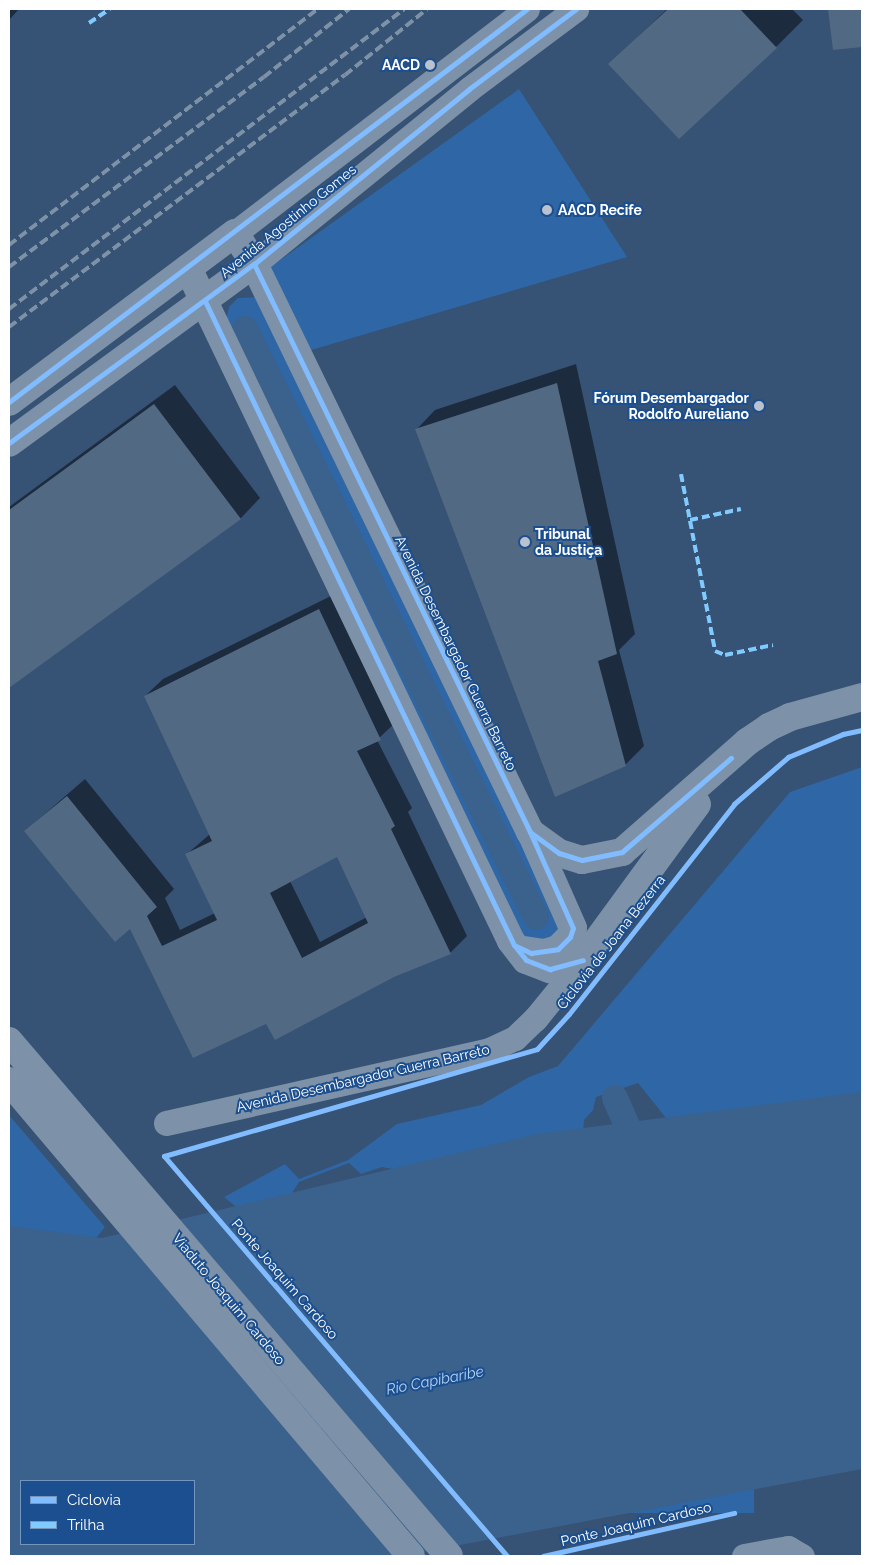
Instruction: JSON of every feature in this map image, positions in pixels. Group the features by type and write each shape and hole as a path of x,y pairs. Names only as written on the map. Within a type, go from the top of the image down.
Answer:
{"street":[{"name":"Avenida Agostinho Gomes","path":"9,402 235,233 527,9"},
{"name":"Avenida Agostinho Gomes","path":"9,443 254,264 469,89 576,9"},
{"name":"Avenida Desembargador Guerra Barreto","path":"235,233 254,264 530,832 559,853 582,860 622,852 730,758 769,727 790,717 862,697"},
{"path":"188,268 514,946 526,960 550,969 583,960"},
{"name":"Avenida Desembargador Guerra Barreto","path":"166,1123 489,1050 515,1038 535,1019 583,960 730,758"},
{"path":"514,946 531,953 544,953 558,948 570,937 573,928 530,832"},
{"name":"Viaduto Joaquim Cardoso","path":"9,1041 449,1556"},
{"name":"Viaduto Joaquim Cardoso","path":"9,1081 411,1556"},
{"path":"744,1556 788,1548 802,1556"}],"shaded area":[{"path":"519,89 627,257 308,351 265,271"},
{"path":"261,297 561,927 554,937 537,940 520,938 224,328 229,307 238,298"},
{"path":"862,767 862,1106 674,1128 638,1083 596,1097 593,1110 584,1120 583,1134 409,1172 382,1167 361,1174 349,1163 299,1182 287,1201 241,1211 224,1197 285,1164 299,1179 348,1160 397,1124 481,1105 529,1077 558,1066 790,792"},
{"path":"9,1115 105,1227 92,1243 9,1245"},
{"path":"506,1489 754,1489 754,1513 506,1513"}],"water":[{"name":"Rio Capibaribe","path":"862,1092 862,1469 402,1556 9,1556 9,1226 102,1238 537,1134"}],"building":[{"path":"668,9 740,9 777,48 679,139 608,64"},
{"path":"828,9 862,9 862,47 833,50"},
{"name":"Tribunal da Justiça","path":"557,383 617,654 598,661 626,766 555,797 415,429"},
{"path":"154,404 241,519 9,688 9,510"},
{"path":"319,609 381,740 357,751 395,826 391,829 451,954 394,977 275,1040 266,1024 193,1058 130,929 115,942 24,831 67,796 157,907 147,916 162,946 217,920 185,854 212,841 144,696","holes":["337,857 368,923 302,958 270,893"]}],"waterway":[{"path":"245,329 536,917"},
{"path":"615,1098 640,1155"}],"railway":[{"path":"9,245 318,9"},
{"path":"9,267 264,77 349,9"},
{"path":"9,309 404,9"},
{"path":"9,327 345,75 427,9"}],"marked path":[{"path":"89,23 110,9"},
{"path":"681,474 715,651 725,655 773,645"},
{"path":"690,520 741,509"}],"cycle path":[{"path":"9,402 527,9"},
{"path":"9,443 254,264 469,89 576,9"},
{"path":"254,264 530,832 559,853 582,860 622,852 731,758"},
{"name":"Ciclovia de Joana Bezerra","path":"205,301 514,945 526,960 550,969 583,960"},
{"name":"Ciclovia de Joana Bezerra","path":"507,1556 164,1156 537,1049 569,1014 734,804 788,757 843,734 862,730"},
{"path":"516,946 531,953 558,949 570,937 573,928 531,834"},
{"name":"Ponte Joaquim Cardoso","path":"543,1556 734,1513"}],"place":[{"name":"AACD","path":"430,65"},
{"name":"AACD Recife","path":"547,210"},
{"name":"Fórum Desembargador Rodolfo Aureliano","path":"759,406"},
{"name":"Tribunal da Justiça","path":"525,542"}]}
